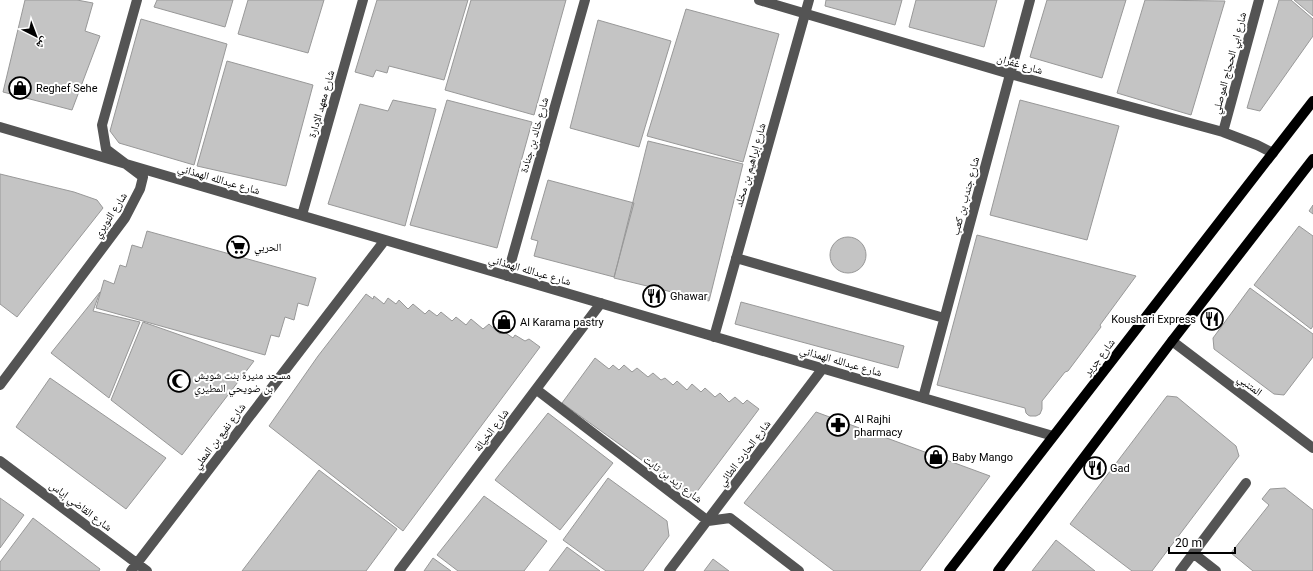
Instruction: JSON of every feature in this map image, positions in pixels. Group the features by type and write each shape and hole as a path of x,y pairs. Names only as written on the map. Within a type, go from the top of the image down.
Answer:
{"main road":[{"name":"شارع جرير","path":"949,571 1313,101"},
{"path":"998,571 1172,341 1313,159"}],"street":[{"name":"شارع النويري","path":"0,385 125,218 140,189 143,177 106,149 102,125 137,0"},
{"name":"شارع معهد الإدارة","path":"302,216 363,0"},
{"name":"شارع خالد بن جنادة","path":"507,276 585,0"},
{"name":"شارع غفران","path":"759,0 1010,74 1223,132 1273,153"},
{"name":"شارع إبراهيم بن مخلد","path":"714,337 809,0"},
{"name":"شارع جندب بن كعب","path":"923,398 1030,0"},
{"name":"شارع ابي الحجاج الموصلي","path":"1223,132 1259,0"},
{"name":"شارع عبدالله الهمذاني","path":"0,127 1053,436"},
{"name":"شارع نفيع بن المعلي","path":"134,567 385,240"},
{"path":"736,258 944,318"},
{"name":"شارع الخيالة","path":"399,571 601,303"},
{"name":"المتنبي","path":"1172,341 1313,448"},
{"name":"شارع الحارث الطائي","path":"670,571 822,368"},
{"name":"شارع زيد بن ثابت","path":"536,390 708,520"},
{"name":"شارع القاضي إياس","path":"0,461 134,567 147,571"},
{"path":"1180,571 1246,483"},
{"path":"708,520 730,518 799,571"},
{"path":"1193,553 1216,571"}],"building":[{"path":"25,0 77,0 93,3 85,31 100,36 72,110 3,92"},
{"path":"157,0 233,0 225,27 154,7"},
{"path":"248,0 324,0 308,53 238,34"},
{"path":"377,0 468,0 444,80 389,66 387,73 376,70 373,77 355,72"},
{"path":"471,0 566,0 534,115 445,90"},
{"path":"826,0 902,0 895,25 825,6"},
{"path":"916,0 997,0 984,47 909,27"},
{"path":"1047,0 1126,0 1102,78 1030,57"},
{"path":"1145,0 1225,1 1191,115 1117,93"},
{"path":"1279,0 1291,0 1313,19 1313,36 1260,111 1247,108"},
{"path":"1294,0 1313,0 1313,16"},
{"path":"686,9 779,34 743,162 647,136"},
{"path":"141,19 227,44 194,165 119,143 110,131"},
{"path":"598,20 671,41 639,147 570,128"},
{"path":"227,61 313,85 286,186 197,166"},
{"path":"393,100 436,109 405,226 328,204 360,104 388,111"},
{"path":"447,100 532,122 497,248 410,225"},
{"path":"1020,100 1119,126 1087,240 990,215"},
{"path":"648,141 743,164 709,301 614,278"},
{"path":"0,174 74,192 97,200 103,208 17,317 0,304"},
{"path":"548,180 634,203 614,277 534,256 538,241 531,239"},
{"path":"1313,205 1313,214 1309,211"},
{"path":"1299,226 1313,236 1313,326 1311,329 1254,285"},
{"path":"147,231 316,278 308,306 298,303 294,320 285,317 279,337 271,335 265,355 96,308 104,280 114,284 120,265 126,267 132,245 142,248"},
{"path":"977,235 1136,276 1100,325 1101,327 1068,371 1065,372 1042,401 1042,409 1040,414 1036,416 1028,415 1025,408 937,385"},
{"path":"851,237 861,242 865,248 865,262 861,268 855,272 845,273 835,268 831,262 830,252 835,242 841,238"},
{"path":"1250,288 1313,334 1313,357 1284,395 1274,394 1214,349 1213,338"},
{"path":"100,292 93,311 140,322 109,398 51,353"},
{"path":"366,294 373,299 374,296 384,304 388,298 396,304 399,300 408,309 413,304 425,314 429,310 437,316 441,312 452,321 456,317 466,325 471,319 483,329 489,324 500,334 503,331 513,338 515,335 525,341 529,339 540,347 403,531 269,426 318,356"},
{"path":"741,302 904,346 898,368 735,324"},
{"name":"مسجد منيرة بنت شويش بن ضويحي المطيري","path":"143,322 254,361 182,455 111,400"},
{"path":"595,358 609,369 613,365 619,370 624,365 632,372 637,368 648,377 653,373 661,380 665,378 673,385 677,381 687,390 692,384 701,392 705,388 715,397 720,393 729,402 735,397 743,404 747,400 759,409 693,497 562,403"},
{"path":"50,378 166,458 126,509 16,427"},
{"path":"1167,396 1177,397 1236,446 1239,456 1152,571 1132,571 1070,524"},
{"path":"816,412 990,476 920,571 834,571 744,503"},
{"path":"548,413 613,463 560,530 495,480"},
{"path":"319,470 397,529 366,571 242,571"},
{"path":"608,478 667,521 669,536 643,571 606,571 563,540"},
{"path":"1285,488 1313,510 1313,571 1253,571 1231,553 1269,505 1262,499 1270,489"},
{"path":"484,496 547,541 524,571 458,571 437,555"},
{"path":"0,498 24,515 0,548"},
{"path":"33,518 100,569 99,571 0,571 0,562"},
{"path":"1056,540 1095,571 1032,571"},
{"path":"567,547 600,571 549,571"},
{"path":"433,558 451,571 424,571"},
{"path":"713,559 729,571 704,571"}],"place":[{"name":"Reghef Sehe","path":"20,88"},
{"name":"الحربي","path":"238,247"},
{"name":"Ghawar","path":"654,296"},
{"name":"Koushari Express","path":"1212,319"},
{"name":"Al Karama pastry","path":"504,322"},
{"name":"مسجد منيرة بنت شويش بن ضويحي المطيري","path":"179,381"},
{"name":"Al Rajhi pharmacy","path":"838,425"},
{"name":"Baby Mango","path":"936,457"},
{"name":"Gad","path":"1095,468"}]}
